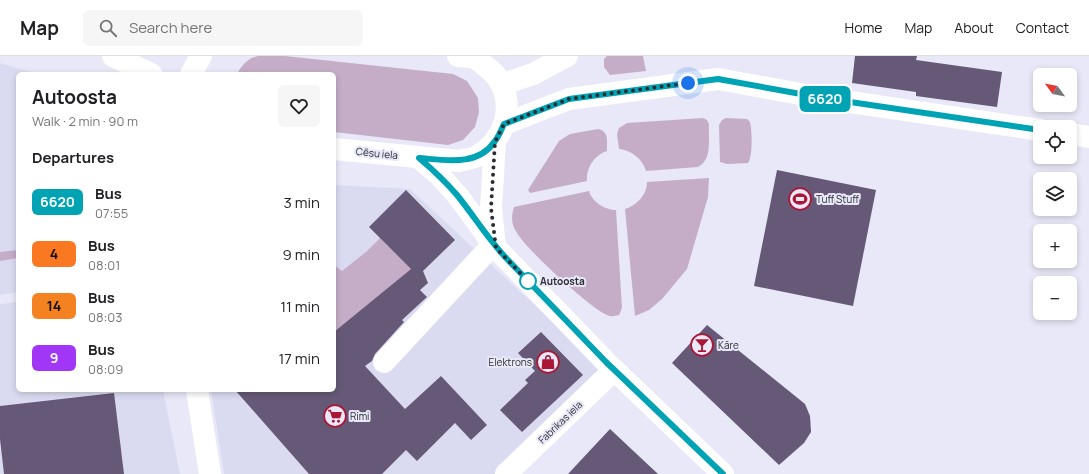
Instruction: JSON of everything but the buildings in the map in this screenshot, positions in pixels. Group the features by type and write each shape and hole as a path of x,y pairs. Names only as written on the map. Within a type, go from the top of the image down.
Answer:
{"main road":[{"path":"113,56 146,72"},
{"path":"192,72 201,56"},
{"path":"384,362 491,250 491,208 499,133 508,102 503,84 490,69 474,58 458,56"},
{"path":"503,84 533,74 567,56"},
{"path":"499,133 569,99 718,79 823,98 1033,129"},
{"name":"Cēsu iela","path":"336,149 459,161 479,156 499,133"},
{"path":"1077,135 1089,137"},
{"path":"419,158 440,176 458,196 491,250 723,474"},
{"name":"Fabrikas iela","path":"506,474 614,370"},
{"path":"197,392 210,474"}],"shaded area":[{"path":"258,56 285,56 453,74 467,81 478,98 479,112 475,127 463,140 448,145 336,132 336,72 238,72 251,58"},
{"path":"607,56 643,56 646,71 610,75 604,67 604,59"},
{"path":"0,63 34,72 16,72 16,292 0,295"},
{"path":"703,118 707,120 709,124 709,148 706,159 698,167 646,171 636,156 628,151 619,149 617,134 619,128 627,123"},
{"path":"726,118 747,119 750,122 752,137 750,160 748,163 727,164 720,162 719,125 722,120"},
{"path":"598,129 602,130 606,134 607,151 599,155 592,162 588,171 587,181 530,193 528,190 559,141 570,134"},
{"path":"709,178 708,197 687,269 662,299 649,310 635,316 625,209 634,205 640,199 647,187 647,182"},
{"path":"336,185 410,189 613,378 509,474 224,474 211,392 336,392"},
{"path":"589,191 593,199 600,205 608,209 616,210 622,308 619,315 608,316 587,302 532,251 517,233 513,223 512,217 514,207"},
{"path":"380,238 411,269 336,331 336,266 342,271 366,252"},
{"path":"16,250 16,258 0,261 0,252"},
{"path":"16,302 16,392 163,392 180,474 0,474 0,304"}],"bus line":[{"name":"6620","path":"723,474 606,362 496,248 458,196 440,176 419,158 459,161 479,156 495,142 504,124 569,99 718,79 823,98 1033,129"}],"place":[{"name":"Tuff Stuff","path":"800,199"},
{"name":"Autoosta","path":"528,281"},
{"name":"Kāre","path":"702,345"},
{"name":"Elektrons","path":"548,362"},
{"name":"Rimi","path":"335,416"}],"route":[{"path":"528,281 529,282 496,248 491,208 495,142 504,124 569,99 688,83"}]}
